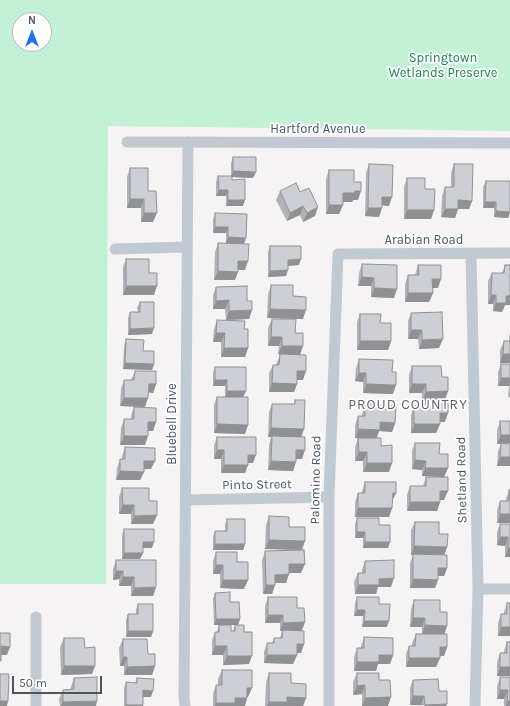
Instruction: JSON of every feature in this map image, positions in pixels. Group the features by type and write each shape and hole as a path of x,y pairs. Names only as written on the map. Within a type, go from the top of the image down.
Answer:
{"street":[{"name":"Hartford Avenue","path":"127,142 510,143"},
{"name":"Bluebell Drive","path":"185,706 188,142"},
{"path":"115,248 187,247"},
{"name":"Shetland Road","path":"471,253 478,589 475,706"},
{"name":"Arabian Road","path":"338,254 510,253"},
{"name":"Palomino Road","path":"329,706 329,497 338,254"},
{"name":"Pinto Street","path":"186,500 329,497"},
{"path":"478,589 510,589"},
{"path":"36,617 36,706"}],"green space":[{"name":"Springtown Wetlands Preserve","path":"0,0 510,0 510,131 108,126 106,584 0,584"}],"building":[{"path":"233,157 256,157 256,172 233,171"},
{"path":"369,164 393,165 392,197 382,197 382,208 368,208"},
{"path":"454,164 473,164 472,201 458,200 458,209 445,209 445,187 454,187"},
{"path":"130,168 148,168 148,191 156,191 157,213 144,213 144,199 130,199"},
{"path":"329,170 354,170 354,182 361,182 361,191 355,191 355,193 343,193 343,205 329,205"},
{"path":"218,176 232,176 232,180 245,179 245,200 228,200 228,190 219,190"},
{"path":"407,178 425,178 425,189 435,189 434,210 407,210"},
{"path":"486,181 510,181 510,212 496,211 496,202 485,202"},
{"path":"296,183 300,192 309,188 318,207 307,213 303,206 290,213 280,191"},
{"path":"215,213 247,214 246,238 228,237 228,227 215,227"},
{"path":"218,243 249,244 248,261 238,261 238,272 218,271"},
{"path":"270,246 301,246 301,259 288,260 288,270 270,271"},
{"path":"126,259 149,259 149,273 157,273 157,286 126,286"},
{"path":"362,264 397,265 397,289 374,288 374,278 362,277"},
{"path":"418,265 441,265 441,279 432,279 433,293 408,293 408,275 419,275"},
{"path":"505,265 510,265 510,296 506,296 506,303 496,303 496,295 491,295 492,273 504,273"},
{"path":"271,285 293,285 293,296 306,297 306,310 270,309"},
{"path":"247,286 247,301 252,301 252,310 229,311 229,300 216,301 216,287"},
{"path":"140,302 154,302 154,328 130,329 130,312 140,312"},
{"path":"442,312 443,339 422,340 422,330 411,330 411,313"},
{"path":"360,314 381,314 380,323 391,323 391,341 360,341"},
{"path":"272,319 296,319 295,333 303,333 303,346 282,346 282,337 271,337"},
{"path":"217,320 245,321 244,329 248,329 248,348 224,348 225,333 216,333"},
{"path":"126,339 144,340 143,351 154,351 154,364 125,363"},
{"path":"504,341 510,341 510,354 503,354"},
{"path":"280,354 306,355 306,371 297,371 297,384 272,383 273,365 279,365"},
{"path":"359,359 393,360 392,372 396,372 396,385 366,384 366,373 359,373"},
{"path":"501,364 510,364 510,378 501,378"},
{"path":"412,366 441,366 442,377 448,377 448,391 426,392 426,384 412,384"},
{"path":"215,367 246,367 246,391 227,391 227,380 215,380"},
{"path":"135,371 156,371 156,384 149,384 148,398 124,398 124,380 134,380"},
{"path":"217,397 248,397 248,425 217,424"},
{"path":"426,399 448,400 448,413 440,413 440,424 414,424 414,406 425,406"},
{"path":"295,400 305,400 304,429 271,428 272,404 295,404"},
{"path":"365,405 396,406 395,423 380,422 380,430 358,429 358,416 365,416"},
{"path":"134,407 156,408 156,422 148,422 148,436 124,436 124,419 134,419"},
{"path":"500,421 510,421 510,435 501,435"},
{"path":"272,436 305,437 305,450 296,450 296,462 271,461"},
{"path":"217,437 256,437 256,455 248,455 248,465 224,465 224,450 217,450"},
{"path":"358,438 381,438 381,446 392,445 392,463 367,463 367,452 359,452"},
{"path":"415,443 440,443 439,454 448,454 448,468 425,468 426,461 415,460"},
{"path":"501,443 510,444 510,457 500,457"},
{"path":"125,447 155,448 155,461 144,461 144,472 120,471 120,459 125,459"},
{"path":"426,477 448,477 448,491 440,491 440,502 410,502 410,486 426,486"},
{"path":"365,482 396,482 396,493 393,493 392,508 358,508 358,493 365,493"},
{"path":"122,488 149,488 149,501 157,501 157,515 134,516 134,505 123,505"},
{"path":"509,490 510,514 500,514 500,501 509,501"},
{"path":"269,516 289,517 289,527 305,527 305,541 269,540"},
{"path":"357,518 379,518 379,525 390,525 390,542 365,542 365,532 357,532"},
{"path":"227,519 245,519 245,544 215,544 215,531 227,531"},
{"path":"415,522 439,522 439,534 448,534 447,547 414,546"},
{"path":"500,524 510,524 510,548 508,548 508,537 500,537"},
{"path":"124,529 154,529 154,542 143,542 143,553 124,553"},
{"path":"304,550 305,564 289,564 289,574 275,575 275,585 266,585 265,551"},
{"path":"216,552 237,552 237,562 248,562 248,580 223,580 223,565 216,565"},
{"path":"413,554 447,555 447,568 438,568 438,580 413,579"},
{"path":"116,560 156,560 156,587 134,588 134,577 123,577 123,571 116,571"},
{"path":"394,560 394,578 379,579 379,585 358,585 358,573 365,573 365,561"},
{"path":"230,592 230,602 239,602 240,619 216,619 215,593"},
{"path":"268,597 297,597 297,608 304,608 305,622 283,623 283,615 268,615"},
{"path":"357,597 379,597 379,604 390,604 389,621 364,621 365,610 357,610"},
{"path":"414,600 440,600 440,612 447,612 447,626 425,625 425,618 413,618"},
{"path":"507,603 510,603 510,627 501,627 501,614 507,614"},
{"path":"138,604 153,604 153,631 128,631 128,614 138,614"},
{"path":"219,625 231,625 231,631 235,631 235,625 244,625 244,632 252,632 252,656 227,656 227,646 215,646 215,632 219,632"},
{"path":"283,630 304,631 304,644 297,644 297,655 267,655 267,643 274,643 274,638 282,638"},
{"path":"0,633 10,633 10,647 1,646 1,661 0,661"},
{"path":"416,634 447,634 447,647 440,647 440,658 409,658 409,646 415,646"},
{"path":"364,637 393,638 393,655 379,655 379,662 357,662 357,648 364,648"},
{"path":"64,638 84,638 85,648 95,647 95,666 64,666"},
{"path":"123,639 147,639 148,654 155,654 155,666 127,667 127,657 123,657"},
{"path":"507,642 510,642 510,667 500,667 500,653 507,653"},
{"path":"222,670 252,670 252,688 247,688 247,698 235,698 235,703 216,703 216,685 222,685"},
{"path":"269,673 291,673 291,683 306,684 306,698 287,697 287,702 269,702"},
{"path":"357,673 379,673 379,680 390,680 391,697 365,698 365,685 357,686"},
{"path":"0,674 9,674 8,701 0,701"},
{"path":"97,677 97,701 63,702 63,690 74,689 74,678"},
{"path":"500,677 510,677 510,701 507,701 508,690 500,690"},
{"path":"137,678 154,679 153,691 143,690 143,705 126,705 126,682 137,683"},
{"path":"438,679 439,691 447,691 447,704 425,705 424,696 413,696 413,680"}],"district":[{"name":"PROUD COUNTRY","path":"408,405"}]}
